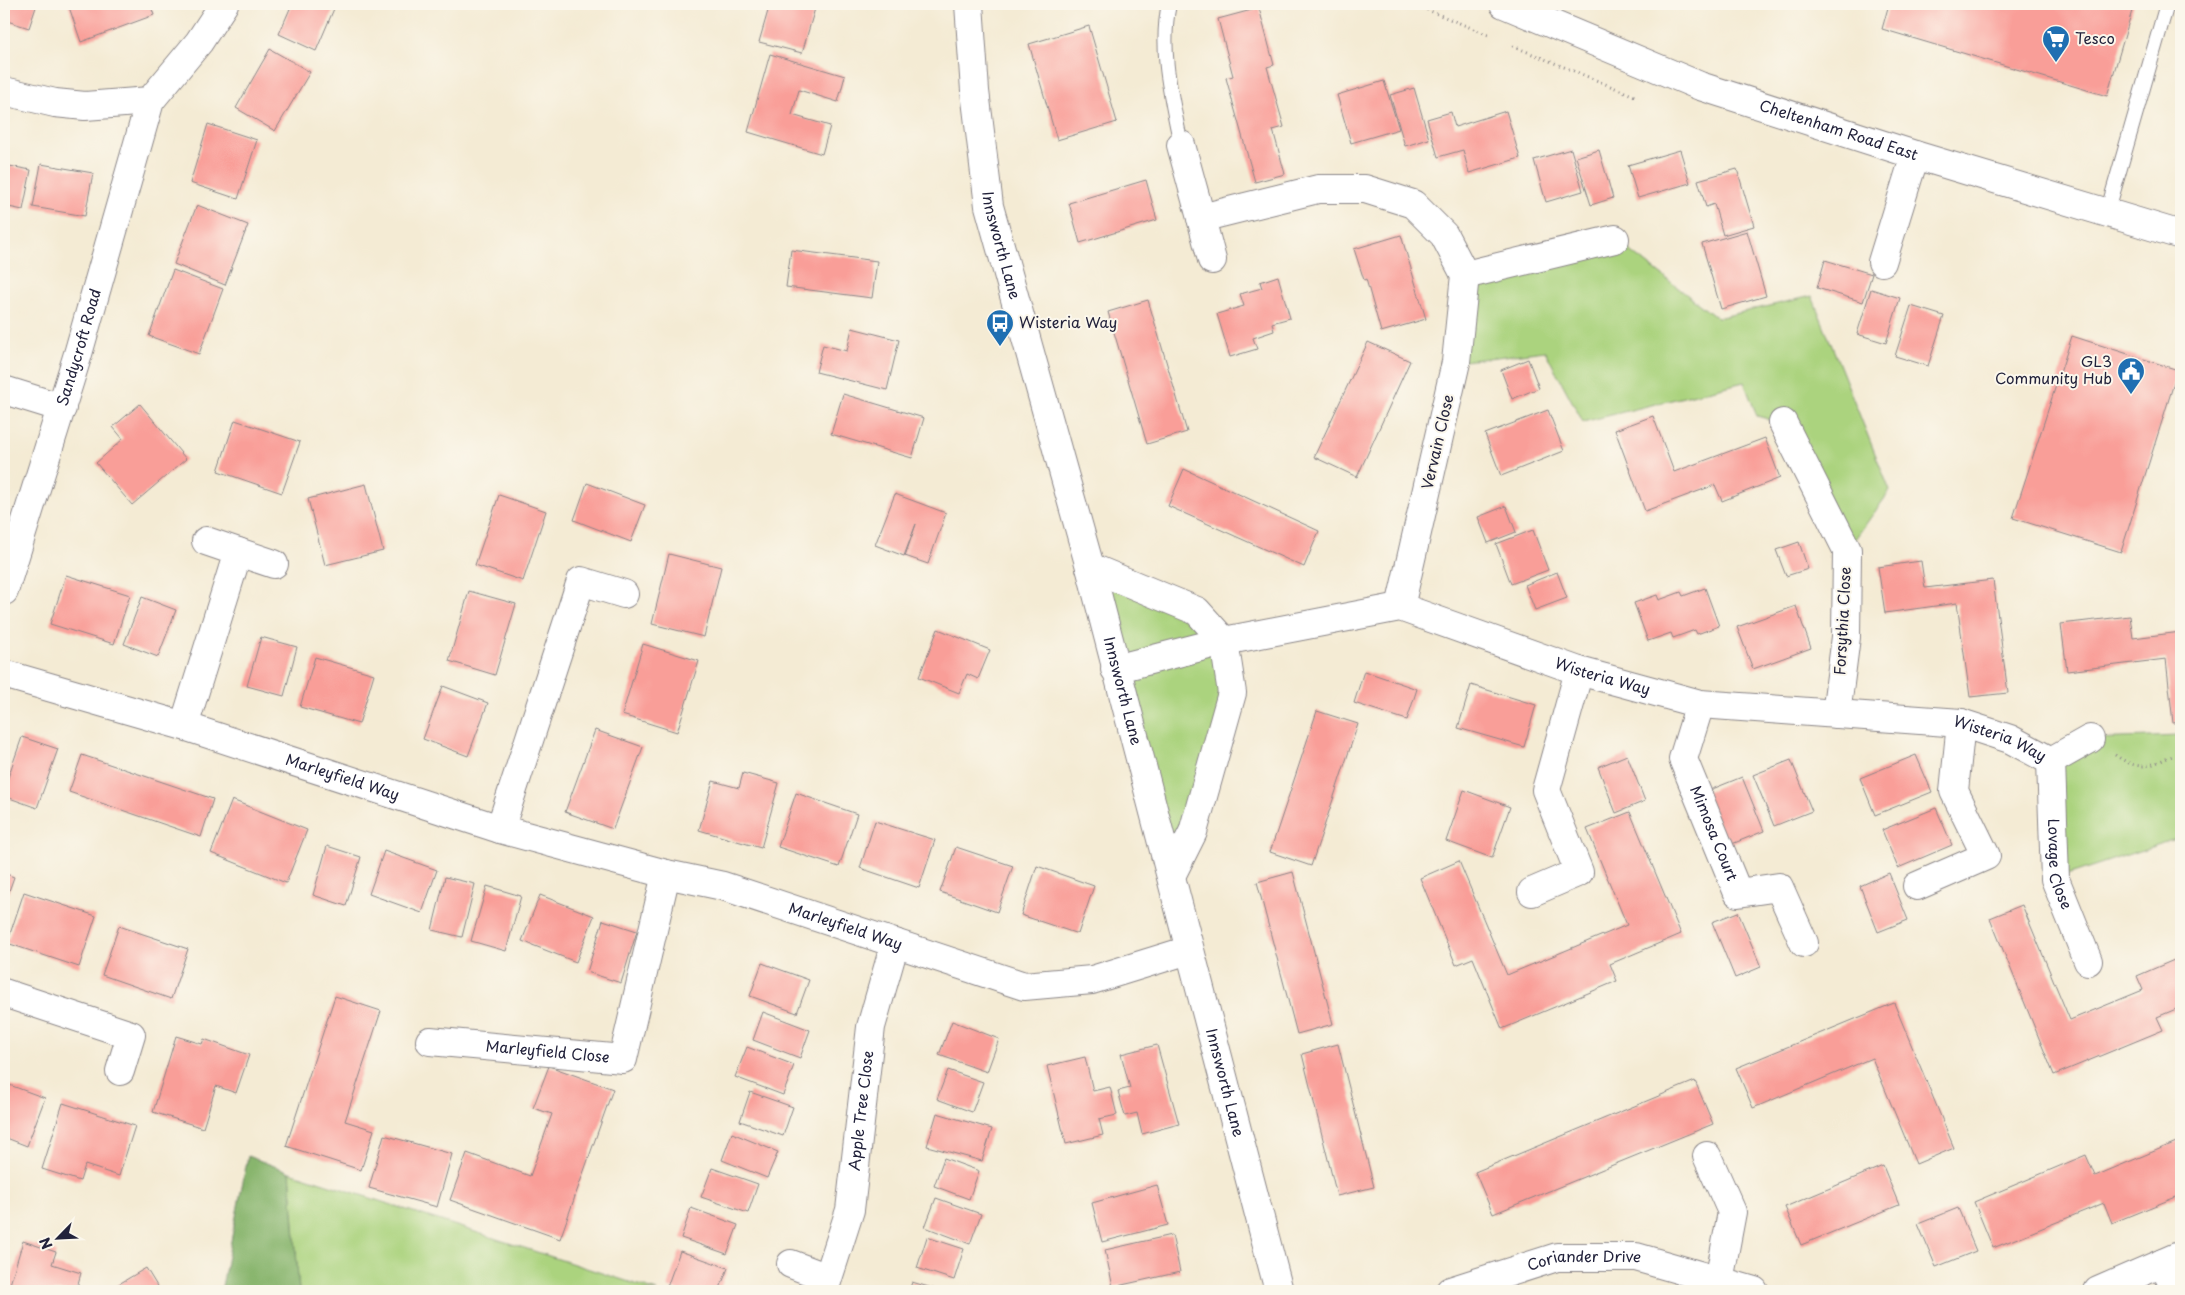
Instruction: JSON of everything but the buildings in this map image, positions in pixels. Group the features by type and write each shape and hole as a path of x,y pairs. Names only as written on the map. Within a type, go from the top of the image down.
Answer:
{"street":[{"name":"Sandycroft Road","path":"4,591 62,408 150,102 199,42 224,4"},
{"name":"Innsworth Lane","path":"969,4 975,91 989,206 1090,567 1115,669 1172,874 1189,950 1280,1291"},
{"name":"Cheltenham Road East","path":"1504,4 1700,86 1915,155 2181,235"},
{"path":"4,92 55,103 85,106 150,102"},
{"path":"1181,145 1212,260"},
{"path":"1882,262 1915,155"},
{"path":"1201,218 1318,189 1365,189 1413,204 1444,235 1465,275 1615,239"},
{"name":"Vervain Close","path":"1400,607 1456,362 1465,275"},
{"path":"4,390 62,408"},
{"name":"Forsythia Close","path":"1783,422 1847,550 1846,637 1836,714"},
{"path":"206,541 274,564"},
{"path":"184,726 238,552"},
{"path":"1090,567 1197,611 1224,641 1232,693 1193,832 1172,874"},
{"path":"500,829 581,581 624,594"},
{"path":"1115,669 1224,641 1400,607"},
{"name":"Wisteria Way","path":"1400,607 1579,671 1700,704 1961,723 2010,739 2051,761 2090,738"},
{"path":"1532,892 1580,872 1546,790 1579,671"},
{"name":"Marleyfield Way","path":"4,674 184,726 500,829 666,874 723,886 1024,986 1092,980 1189,950"},
{"name":"Mimosa Court","path":"1700,704 1684,759 1738,893 1779,887 1804,942"},
{"path":"1916,886 1986,856 1954,791 1961,723"},
{"name":"Lovage Close","path":"2051,761 2055,879 2088,960"},
{"name":"Marleyfield Close","path":"430,1041 623,1059 666,874"},
{"name":"Apple Tree Close","path":"791,1264 826,1284 850,1210 871,1027 895,943"},
{"path":"4,994 131,1035 120,1071"},
{"path":"1708,1156 1732,1212 1719,1281"},
{"name":"Coriander Drive","path":"1450,1291 1557,1257 1636,1257 1754,1291"},
{"path":"2098,1291 2172,1259 2176,1291"}],"lane":[{"path":"1169,4 1165,22 1168,80 1181,145"},
{"path":"2107,213 2167,4"}],"path":[{"path":"2090,738 2128,764 2152,766 2181,753"}],"green space":[{"path":"1615,239 1717,318 1812,296 1890,491 1847,550 1783,423 1757,416 1744,382 1583,422 1545,351 1456,362 1465,275"},
{"path":"1090,567 1197,611 1232,693 1172,874"},
{"path":"2181,736 2181,837 2055,879 2051,761 2090,739"},
{"path":"248,1156 290,1172 299,1291 221,1291"},
{"path":"290,1172 657,1291 299,1291"}],"place":[{"name":"Tesco","path":"2056,63"},
{"name":"Wisteria Way","path":"1000,347"},
{"name":"GL3 Community Hub","path":"2131,395"}]}
